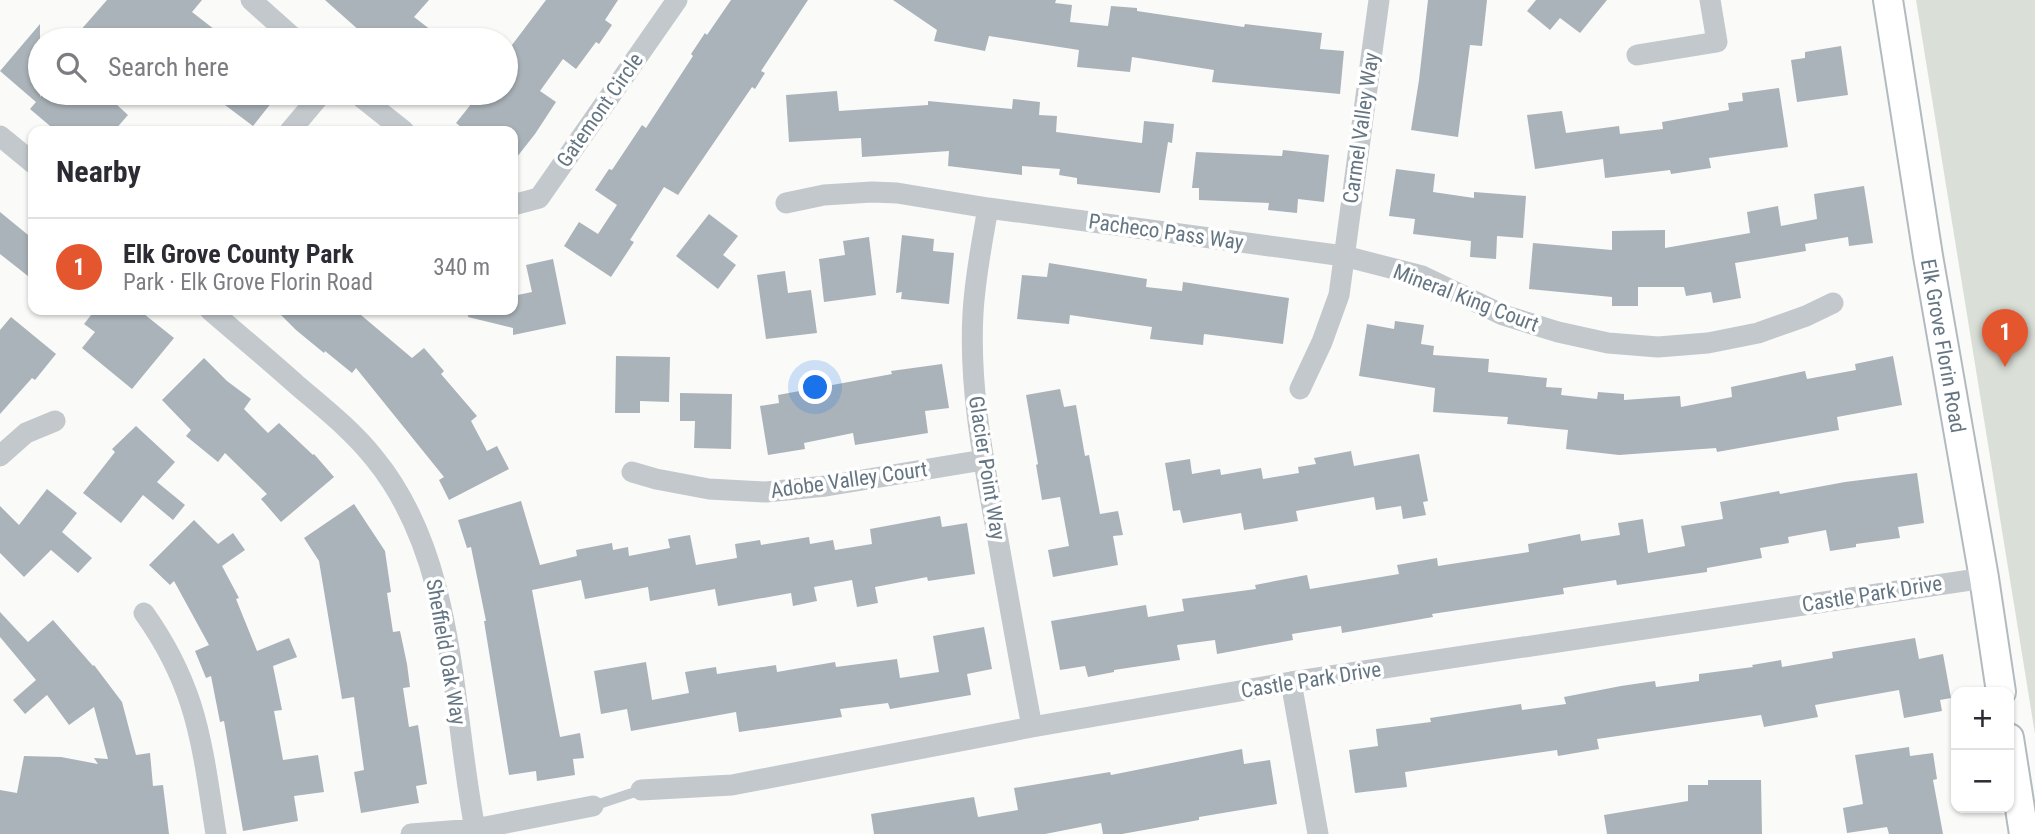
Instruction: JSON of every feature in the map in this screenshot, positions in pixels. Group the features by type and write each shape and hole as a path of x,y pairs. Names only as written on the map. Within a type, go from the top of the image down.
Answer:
{"main road":[{"name":"Elk Grove Florin Road","path":"1888,0 1927,256 1984,578 2000,687"},
{"path":"2011,750 2024,834"}],"street":[{"path":"251,0 282,28"},
{"name":"Gatemont Circle","path":"518,204 539,198 677,0"},
{"name":"Carmel Valley Way","path":"1300,389 1322,342 1339,295 1379,0"},
{"path":"1637,55 1717,42 1710,0"},
{"path":"294,126 312,105"},
{"path":"371,105 398,126"},
{"path":"0,136 28,159"},
{"name":"Pacheco Pass Way","path":"786,203 824,195 872,192 922,196 988,208 1344,256"},
{"name":"Glacier Point Way","path":"988,208 973,313 973,368 984,460 1031,727"},
{"name":"Mineral King Court","path":"1344,256 1422,276 1503,315 1608,343 1658,346 1709,343 1758,333 1833,303"},
{"name":"Sheffield Oak Way","path":"216,315 352,432 394,485 412,519 430,566 442,612 475,831"},
{"path":"0,456 26,433 55,421"},
{"name":"Adobe Valley Court","path":"632,472 709,489 766,492 826,486 984,460"},
{"name":"Castle Park Drive","path":"641,790 732,785 1031,727 1291,682 1984,578"},
{"path":"144,613 173,659 191,704 216,834"},
{"path":"1291,682 1318,834"},
{"path":"411,834 475,831 593,806"}],"lane":[{"path":"593,806 641,790"}],"shaded area":[{"path":"1916,0 2035,0 2035,734"}],"building":[{"path":"107,0 202,0 192,12 213,28 82,28"},
{"path":"325,0 429,0 414,17 428,28 356,28"},
{"path":"546,0 618,0 605,20 612,25 599,44 596,42 576,69 563,59 540,91 556,102 518,156 518,126 460,126 456,123 470,105 518,105 518,37"},
{"path":"731,0 808,0 761,71 765,73 755,89 752,87 678,195 664,187 630,240 634,242 611,277 564,246 579,222 598,234 617,205 595,190 642,125 646,128 693,56 691,54"},
{"path":"893,0 1056,0 1055,3 1072,5 1070,22 1108,26 1111,6 1244,27 1245,24 1322,33 1320,49 1344,51 1340,94 1212,82 1214,70 1132,57 1130,72 1077,67 1079,50 989,36 985,51 934,41 937,30"},
{"path":"1428,0 1487,0 1482,46 1470,45 1458,137 1411,130"},
{"path":"1536,0 1607,0 1580,33 1560,18 1550,30 1527,11"},
{"path":"28,38 28,95 0,71"},
{"path":"1841,46 1848,95 1797,102 1791,60 1805,58 1805,52"},
{"path":"1779,88 1788,147 1709,158 1711,168 1671,174 1670,170 1605,178 1603,159 1535,169 1527,115 1562,111 1566,133 1619,126 1620,134 1663,129 1662,122 1729,110 1728,103 1743,101 1742,93"},
{"path":"837,91 839,111 928,105 928,101 1012,109 1013,99 1040,102 1039,115 1057,116 1056,132 1142,143 1144,121 1174,124 1172,143 1168,142 1160,193 1077,184 1077,178 1059,175 1060,169 1022,166 1022,175 948,166 949,151 862,157 861,138 789,142 786,95"},
{"path":"33,105 117,105 128,115 118,126 50,126 30,109"},
{"path":"225,105 270,105 253,126"},
{"path":"1283,150 1329,155 1324,202 1298,199 1297,213 1268,210 1269,203 1199,200 1199,188 1192,188 1196,152 1282,156"},
{"path":"1396,169 1435,174 1433,192 1474,198 1474,192 1526,196 1523,238 1497,236 1496,259 1470,257 1471,241 1413,234 1415,219 1389,216"},
{"path":"1864,186 1873,243 1849,246 1848,237 1805,244 1806,251 1735,263 1741,298 1713,303 1711,292 1686,296 1684,287 1638,287 1638,306 1612,306 1612,297 1529,289 1533,243 1612,250 1612,231 1665,230 1665,248 1750,233 1747,212 1778,206 1781,226 1817,219 1814,194"},
{"path":"0,212 28,235 28,276 0,254"},
{"path":"709,214 738,236 723,255 736,265 718,289 676,256"},
{"path":"902,235 934,239 933,251 954,253 949,304 901,299 902,292 896,293"},
{"path":"869,237 876,295 824,302 819,259 845,255 843,241"},
{"path":"553,259 566,324 513,335 513,328 468,317 518,315 518,295 532,292 526,265"},
{"path":"1049,263 1147,279 1146,287 1182,291 1183,282 1289,298 1283,344 1204,334 1203,345 1150,339 1152,327 1070,315 1069,324 1017,319 1022,275 1047,277"},
{"path":"785,271 788,293 811,290 817,333 766,339 757,275"},
{"path":"91,315 145,315 174,338 132,389 82,348 95,332 84,324"},
{"path":"281,315 361,315 412,358 424,348 444,371 441,374 477,416 471,421 487,451 497,446 509,469 449,500 439,480 444,477 356,368 352,373 296,330"},
{"path":"11,317 56,354 35,380 32,378 0,414 0,330"},
{"path":"1395,321 1424,325 1421,344 1434,346 1433,355 1489,359 1488,372 1547,378 1546,387 1562,388 1561,395 1597,399 1598,392 1624,394 1624,400 1680,396 1681,407 1732,397 1731,387 1805,371 1807,379 1856,370 1855,364 1893,356 1902,405 1837,417 1839,430 1717,452 1716,448 1619,455 1566,449 1568,430 1507,424 1508,417 1433,412 1435,388 1359,376 1367,324 1394,329"},
{"path":"616,356 670,357 669,402 640,401 640,413 615,413"},
{"path":"204,358 227,381 251,399 244,409 268,433 279,423 314,454 334,477 281,522 261,499 267,494 225,453 218,462 186,436 191,430 162,400"},
{"path":"942,364 949,408 925,411 928,433 855,445 853,433 804,443 805,449 768,455 760,406 779,403 778,395 892,374 891,371"},
{"path":"1060,389 1064,407 1076,405 1085,456 1089,455 1100,514 1118,511 1123,535 1113,536 1118,565 1053,577 1048,550 1069,546 1060,497 1042,500 1026,395"},
{"path":"680,393 732,394 731,449 694,448 695,421 680,421"},
{"path":"136,426 175,462 157,482 185,505 173,520 143,495 121,523 83,493 115,452 112,449"},
{"path":"1351,451 1354,466 1419,454 1428,501 1423,502 1426,515 1403,519 1401,506 1376,510 1374,497 1296,511 1298,521 1244,530 1241,513 1183,523 1180,510 1173,511 1165,463 1190,459 1192,474 1220,469 1221,475 1261,468 1263,479 1299,473 1298,467 1316,464 1314,458"},
{"path":"1917,473 1924,523 1898,527 1900,538 1856,544 1856,547 1830,551 1826,530 1788,537 1789,543 1760,548 1762,558 1707,568 1707,572 1617,585 1616,580 1563,588 1564,594 1432,614 1433,617 1342,633 1341,626 1292,634 1293,640 1217,654 1215,640 1177,645 1180,660 1114,670 1088,677 1085,666 1060,670 1051,621 1146,605 1148,617 1184,611 1182,599 1256,589 1255,585 1307,575 1310,589 1399,574 1397,565 1437,558 1438,566 1529,552 1528,544 1580,534 1581,541 1620,535 1618,523 1643,519 1648,553 1685,546 1681,526 1723,519 1720,502 1779,491 1780,494"},
{"path":"47,489 77,513 62,532 92,558 78,573 51,550 24,577 0,553 0,506 19,525"},
{"path":"521,501 540,565 577,556 576,550 612,543 613,550 628,547 629,556 670,548 668,539 690,535 696,565 737,558 735,544 760,540 761,545 809,537 810,544 833,540 835,550 872,544 870,529 940,516 942,527 967,523 975,574 928,581 927,577 875,587 878,603 857,607 852,580 814,587 817,601 793,606 791,593 718,606 715,589 650,601 648,587 585,599 581,580 532,590 560,737 580,733 584,758 573,759 575,775 537,781 536,771 509,775 486,621 471,547 467,548 458,520"},
{"path":"354,504 385,551 391,592 387,593 393,632 400,631 407,664 410,687 403,688 409,727 418,725 427,784 416,786 419,803 361,813 354,772 364,770 354,697 342,699 319,561 304,538"},
{"path":"194,520 218,544 233,533 245,550 222,566 239,598 236,599 257,651 289,638 297,657 273,666 282,710 274,711 283,760 318,755 324,792 294,796 298,821 243,831 224,721 220,722 211,676 206,678 195,651 209,645 174,581 170,585 149,565"},
{"path":"0,612 28,642 53,620 94,665 122,702 136,755 150,753 153,786 163,785 169,834 0,834 0,790 17,793 24,756 61,757 98,764 94,758 108,759 94,707 69,725 47,695 25,714 13,700 36,680 0,637"},
{"path":"984,627 992,669 967,674 971,695 890,709 888,703 840,709 842,717 739,732 736,712 631,731 627,709 601,714 594,671 646,662 652,700 689,693 685,672 716,667 717,674 776,665 777,672 835,662 836,667 897,659 900,678 939,672 933,636"},
{"path":"1915,638 1919,659 1943,654 1951,698 1940,700 1942,711 1904,718 1899,690 1815,705 1818,717 1764,727 1761,715 1597,739 1599,749 1558,756 1557,750 1405,772 1407,787 1355,793 1349,750 1378,746 1376,729 1431,722 1430,718 1521,704 1522,710 1566,704 1564,697 1655,681 1656,687 1699,681 1699,674 1753,667 1752,665 1781,660 1782,667 1833,658 1832,652"},
{"path":"1909,747 1910,756 1933,753 1937,779 1933,780 1943,834 1889,834 1887,827 1847,833 1843,808 1863,804 1855,755"},
{"path":"1242,749 1244,764 1270,760 1277,804 1122,834 1103,834 1101,823 1045,834 874,834 871,814 974,797 978,817 1018,810 1014,788 1110,772 1111,775"},
{"path":"1708,780 1761,780 1762,834 1607,834 1604,815 1688,801 1688,785 1708,785"}],"place":[{"name":"Elk Grove County Park","path":"2005,367"}]}
